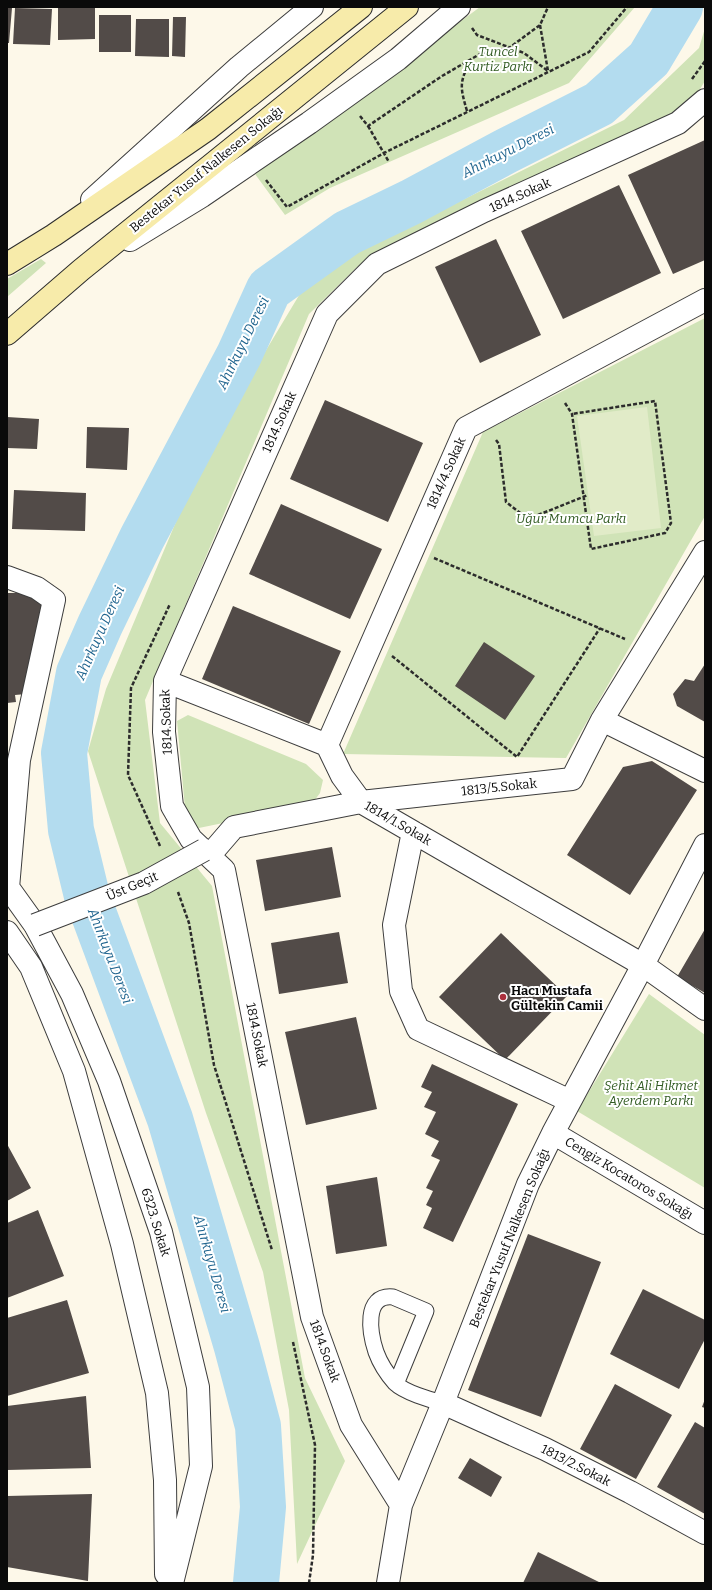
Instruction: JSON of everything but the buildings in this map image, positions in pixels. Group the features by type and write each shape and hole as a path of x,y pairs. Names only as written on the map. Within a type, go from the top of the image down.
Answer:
{"main road":[{"path":"7,264 54,235 208,129 361,7"},
{"name":"Bestekar Yusuf Nalkesen Sokağı","path":"7,334 81,270 407,7"}],"street":[{"path":"54,235 239,67 312,7"},
{"path":"81,270 202,196 398,58 464,15"},
{"name":"1814.Sokak","path":"401,1505 352,1426 312,1317 224,870 191,838 172,806 164,732 165,681 327,314 377,264 484,211 678,123 705,100"},
{"name":"1814/4.Sokak","path":"327,745 466,428 705,300"},
{"name":"1813/5.Sokak","path":"361,802 572,779 602,720 705,552"},
{"path":"7,577 37,588 54,600 19,760 8,887"},
{"path":"165,681 327,745"},
{"path":"602,720 705,771"},
{"name":"1814/1.Sokak","path":"327,745 342,776 361,802 643,965"},
{"path":"206,853 234,827 361,802"},
{"path":"413,832 394,925 401,991 418,1029 570,1101"},
{"name":"Bestekar Yusuf Nalkesen Sokağı","path":"388,1583 401,1505 443,1403 528,1184 553,1133 705,845"},
{"name":"Üst Geçit","path":"34,926 144,883 169,869 206,853"},
{"name":"6323. Sokak","path":"8,887 34,926 72,994 109,1080 161,1232 198,1387 201,1466 172,1583"},
{"path":"7,932 31,967 74,1071 122,1244 157,1393 165,1480 166,1583"},
{"path":"643,965 705,1009"},
{"name":"Cengiz Kocatoros Sokağı","path":"553,1133 705,1223"},
{"name":"1813/2.Sokak","path":"443,1403 545,1449 630,1492 705,1533"}],"lane":[{"path":"396,1384 426,1311 388,1296 381,1298 375,1304 371,1318 376,1352 385,1369 396,1384 423,1398 443,1403"}],"path":[{"path":"368,126 442,76 480,54 509,48 540,25 548,7"},
{"path":"264,178 286,207 384,153 589,52 627,7"},
{"path":"464,15 477,35 524,53 548,72"},
{"path":"540,25 548,72"},
{"path":"467,111 461,90 463,75 471,60"},
{"path":"692,80 705,61"},
{"path":"346,96 368,126 389,162"},
{"path":"552,381 572,414 582,497 591,549 665,532 672,523 655,401 572,414"},
{"path":"479,421 499,444 506,502 528,518 588,495"},
{"path":"413,549 626,639"},
{"path":"171,602 131,688 128,775 169,869 189,923 214,1065 273,1251"},
{"path":"373,640 517,757 600,628"},
{"path":"293,1340 315,1445 313,1555 309,1583"}],"green space":[{"name":"Tuncel Kurtiz Parkı","path":"480,7 635,7 569,83 330,188 285,215 255,174"},
{"path":"705,28 705,81 684,115 482,206 357,267 309,314 145,700 160,823 212,886 305,1378 345,1461 297,1564 289,1410 263,1272 206,1113 88,751 106,689 206,450 301,292 342,254 422,220 624,120 699,48"},
{"path":"41,259 46,263 7,297 7,279"},
{"name":"Uğur Mumcu Parkı","path":"705,318 705,516 566,758 343,754 483,432"},
{"path":"647,407 661,528 594,536 577,416"},
{"path":"188,715 306,764 323,780 320,793 311,805 194,829 185,808 177,721"},
{"name":"Şehit Ali Hikmet Ayerdem Parkı","path":"649,994 705,1035 705,1188 577,1111"}],"waterway":[{"name":"Ahırkuyu Deresi","path":"256,1583 263,1507 258,1426 237,1347 170,1119 87,896 71,830 64,753 79,673 100,625 142,538 239,355 269,289 347,233 411,202 506,151 599,104 649,59 680,7"}],"place":[{"name":"Hacı Mustafa Gültekin Camii","path":"503,997"}]}
